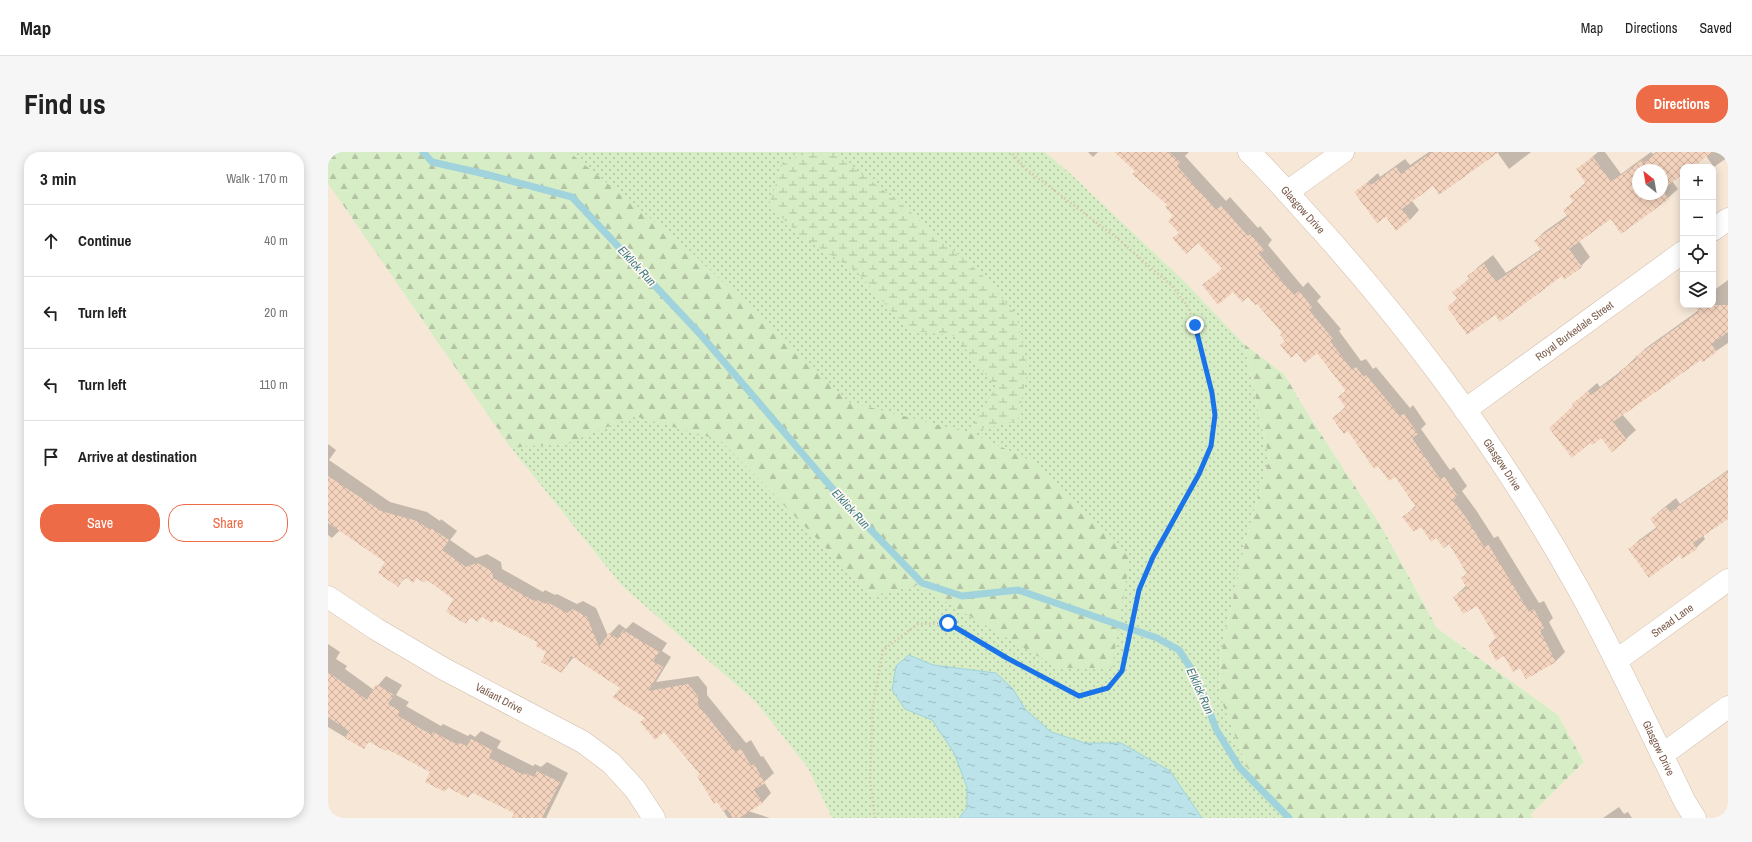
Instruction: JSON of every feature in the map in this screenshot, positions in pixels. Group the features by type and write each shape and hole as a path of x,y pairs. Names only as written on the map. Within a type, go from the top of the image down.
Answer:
{"street":[{"name":"Glasgow Drive","path":"1249,152 1356,268 1392,312 1465,410 1527,502 1578,588 1617,660 1685,802 1695,818"},
{"path":"1287,192 1343,152"},
{"path":"1716,228 1728,219"},
{"name":"Royal Burkedale Street","path":"1465,410 1680,254"},
{"name":"Snead Lane","path":"1617,660 1728,580"},
{"name":"Valiant Drive","path":"328,597 376,629 444,669 583,742 611,763 635,789 654,818"},
{"path":"1662,755 1728,707"}],"path":[{"path":"875,818 870,780 873,705 883,650 918,624 948,623 1007,658 1079,696 1108,688 1122,671 1139,590 1153,557 1199,474 1211,446 1215,415 1210,386 1195,325 1187,305 1172,286 1118,239 1025,168 1011,152"}],"shaded area":[{"path":"1045,152 1728,152 1728,818 1533,818 1531,814 1584,762 1558,715 1437,628 1381,526 1311,419 1284,374 1244,344 1184,281 1074,177"},
{"path":"328,183 511,448 622,586 754,700 808,768 832,818 328,818"}],"green space":[{"path":"328,152 1045,152 1074,177 1184,281 1244,344 1269,459 1246,539 1221,653 1219,693 1256,790 1287,818 832,818 808,768 754,700 622,586 511,448 328,183"},
{"path":"328,152 569,152 689,250 849,402 974,434 1031,461 1130,557 1112,668 1058,668 917,585 873,596 720,440 634,416 570,442 511,448 328,183"},
{"path":"810,152 832,152 898,201 983,276 1016,314 1028,368 1018,421 969,432 996,387 955,336 908,330 857,272 800,235 769,205 783,162"},
{"path":"1244,344 1284,374 1311,419 1381,526 1437,628 1558,715 1584,762 1531,814 1533,818 1287,818 1256,790 1219,694 1221,653 1246,539 1269,459"}],"water":[{"path":"909,655 933,665 996,673 1013,689 1025,709 1051,732 1085,743 1121,743 1170,771 1202,818 959,818 967,808 967,787 954,753 932,720 905,709 892,690 896,666"}],"building":[{"path":"1114,152 1169,152 1180,162 1177,166 1216,210 1221,206 1248,236 1250,234 1264,250 1259,254 1294,295 1299,291 1312,307 1309,310 1333,339 1330,341 1352,370 1356,367 1364,377 1366,375 1400,416 1404,414 1418,434 1412,438 1440,479 1444,476 1458,496 1453,500 1467,519 1484,547 1488,544 1529,612 1534,609 1544,628 1540,631 1556,662 1526,679 1520,668 1513,672 1504,656 1496,661 1488,645 1497,640 1477,606 1463,614 1453,597 1467,588 1461,578 1467,574 1449,544 1444,548 1436,538 1431,542 1421,527 1414,532 1402,517 1416,507 1395,477 1389,481 1378,466 1374,469 1348,431 1344,434 1332,418 1346,408 1338,397 1346,391 1317,353 1305,363 1297,353 1291,358 1280,345 1285,341 1280,335 1282,333 1257,304 1255,305 1248,297 1242,302 1233,292 1218,305 1202,285 1222,269 1198,243 1186,254 1172,238 1179,233 1168,221 1173,216 1165,207 1167,205 1132,174 1135,171"},
{"path":"1432,152 1499,152 1439,195 1433,186 1402,209 1410,220 1396,231 1386,217 1377,223 1354,192 1368,182 1371,185 1396,167 1401,174"},
{"path":"1658,152 1713,152 1697,164 1680,164 1680,176 1668,185 1668,164 1636,164 1642,160 1643,163"},
{"path":"1593,157 1611,182 1632,167 1632,200 1668,200 1621,234 1611,219 1569,249 1582,267 1564,280 1562,276 1500,322 1495,315 1467,335 1447,307 1458,299 1452,292 1470,279 1467,276 1484,264 1496,282 1541,250 1534,241 1568,217 1563,210 1574,202 1569,196 1586,184 1576,169"},
{"path":"1716,305 1728,305 1728,332 1711,344 1717,352 1703,362 1701,360 1613,422 1627,440 1612,452 1601,438 1593,445 1590,443 1572,458 1549,428 1573,406 1572,404 1588,391 1591,395 1620,374 1619,372 1637,359 1635,357 1699,312 1697,308 1716,308"},
{"path":"1728,471 1728,519 1693,543 1697,549 1682,559 1680,555 1649,578 1628,549 1657,529 1650,519 1666,507 1670,512"},
{"path":"328,476 381,511 417,521 430,530 431,528 449,540 442,550 466,567 477,563 492,571 493,578 534,601 535,599 546,604 547,602 567,613 573,609 587,617 599,647 609,633 618,639 623,630 659,652 653,661 663,667 648,691 688,684 698,696 698,705 736,752 741,749 751,766 754,764 765,783 754,790 763,803 739,818 733,818 727,809 723,811 717,802 714,804 697,776 700,774 664,732 655,740 640,722 645,718 612,697 615,696 620,688 571,656 562,673 541,662 546,652 536,646 537,642 494,620 492,623 481,616 478,622 470,617 466,624 446,612 453,599 427,580 424,583 417,578 413,583 405,577 398,587 378,573 385,562 328,523"},
{"path":"328,672 367,700 376,684 394,695 388,704 400,711 398,716 432,735 433,732 458,745 460,743 467,746 471,739 492,750 489,758 524,775 525,773 534,777 537,771 560,782 542,818 512,818 514,813 471,792 468,798 447,787 445,792 425,782 430,772 387,749 385,751 368,741 364,749 345,738 349,731 328,717"}],"waterway":[{"name":"Elklick Run","path":"423,152 432,162 485,174 572,197 700,334 843,501 922,583 962,596 1018,590 1157,638 1179,650 1197,678 1216,729 1239,767 1289,818"}],"route":[{"path":"948,623 1007,658 1079,696 1108,688 1122,671 1139,590 1153,557 1199,474 1211,446 1215,415 1212,393 1195,325"}]}
